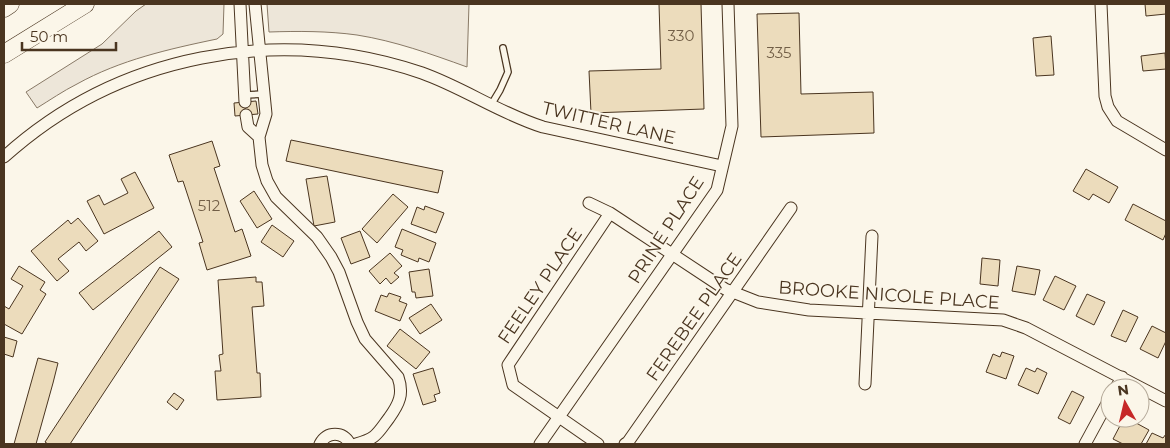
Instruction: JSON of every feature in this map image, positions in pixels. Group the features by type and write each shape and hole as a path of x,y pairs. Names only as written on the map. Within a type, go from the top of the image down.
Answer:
{"main road":[{"path":"4,8 10,4"},
{"path":"4,54 85,4"}],"street":[{"path":"240,4 244,99"},
{"path":"255,4 266,114 259,137 262,165 267,181 276,197 317,237 331,257 339,272 365,340 398,378 400,384 402,394 398,406 380,433 368,441 356,444"},
{"name":"PRINE PLACE","path":"540,444 717,190 732,126 728,4"},
{"path":"1101,4 1105,96 1108,107 1117,121 1166,150"},
{"path":"4,157 60,115 127,80 164,66 219,54 259,50"},
{"name":"TWITTER LANE","path":"259,50 302,50 362,57 424,74 520,120 543,127 722,166"},
{"path":"246,115 248,127 259,137"},
{"name":"BROOKE NICOLE PLACE","path":"589,203 610,213 725,289 758,302 810,310 1003,320 1026,328 1166,400"},
{"name":"FEREBEE PLACE","path":"625,444 791,208"},
{"name":"FEELEY PLACE","path":"559,418 513,385 508,365 610,213"},
{"path":"865,384 872,236"},
{"path":"1085,444 1100,416"},
{"path":"559,418 598,444"},
{"path":"320,444 324,438 335,434 345,437 350,444"}],"lane":[{"path":"491,105 508,72 503,48"},
{"path":"244,99 264,94"}],"shaded area":[{"path":"146,4 224,4 223,34 217,39 163,51 110,68 72,87 37,108 26,92 102,44 136,11"},
{"path":"267,4 469,4 467,67 399,44 357,35 269,32"}],"building":[{"path":"659,4 701,4 704,109 591,113 589,71 661,69"},
{"path":"1145,4 1166,4 1166,14 1146,16"},
{"path":"799,13 801,94 873,92 874,133 761,137 757,14"},
{"path":"1051,36 1054,75 1036,76 1033,38"},
{"path":"1165,53 1166,69 1143,71 1141,56"},
{"path":"256,101 258,114 235,116 234,103"},
{"path":"291,140 443,171 438,193 286,161"},
{"path":"212,141 220,166 214,168 235,232 242,229 251,256 207,270 199,243 203,242 183,181 178,182 169,155"},
{"path":"1086,169 1118,187 1109,203 1093,194 1089,200 1073,191"},
{"path":"135,172 154,208 104,234 87,201 99,195 104,205 128,193 121,179"},
{"path":"327,176 335,222 314,226 306,179"},
{"path":"254,191 272,219 257,228 240,201"},
{"path":"393,194 408,207 377,243 362,229"},
{"path":"1133,204 1166,221 1166,233 1163,240 1125,220"},
{"path":"425,206 444,213 436,233 411,224 417,207 424,210"},
{"path":"78,218 98,241 86,251 79,242 58,259 69,271 57,281 31,251 68,220 71,224"},
{"path":"272,225 294,241 283,257 261,242"},
{"path":"402,229 436,243 429,262 419,258 418,262 401,255 403,250 395,247"},
{"path":"159,231 172,247 93,310 79,293"},
{"path":"360,231 370,257 351,264 341,238"},
{"path":"390,253 402,266 394,273 399,277 391,284 386,278 380,284 369,271"},
{"path":"982,258 1000,260 998,286 980,284"},
{"path":"19,266 45,282 40,290 46,294 22,334 4,324 4,306 9,309 23,286 11,279"},
{"path":"1017,266 1040,270 1035,295 1012,291"},
{"path":"160,267 179,279 70,444 48,444 45,442"},
{"path":"429,269 433,296 416,298 415,292 412,292 409,272"},
{"path":"1055,276 1076,286 1064,310 1043,300"},
{"path":"256,277 256,282 262,282 264,306 252,307 257,373 260,373 261,397 217,400 215,371 221,371 219,355 223,354 218,280"},
{"path":"389,293 401,297 399,301 407,304 400,321 375,311 381,295 387,297"},
{"path":"1087,294 1105,302 1094,325 1076,316"},
{"path":"431,304 442,320 420,334 409,318"},
{"path":"1123,310 1138,317 1126,342 1111,336"},
{"path":"1152,326 1166,333 1166,341 1158,358 1140,349"},
{"path":"400,329 430,352 416,369 387,346"},
{"path":"4,337 17,341 13,357 4,354"},
{"path":"1002,352 1014,356 1006,379 986,372 993,354 1000,357"},
{"path":"38,358 58,363 36,444 14,444"},
{"path":"433,368 440,393 434,395 436,401 423,405 413,374"},
{"path":"1026,368 1035,372 1037,368 1047,373 1038,394 1018,385"},
{"path":"1072,391 1084,397 1070,424 1058,418"},
{"path":"174,393 184,400 177,410 167,402"},
{"path":"1119,428 1145,428 1149,430 1141,444 1123,444 1113,439"},
{"path":"1152,433 1163,438 1166,434 1166,444 1146,444"}]}
